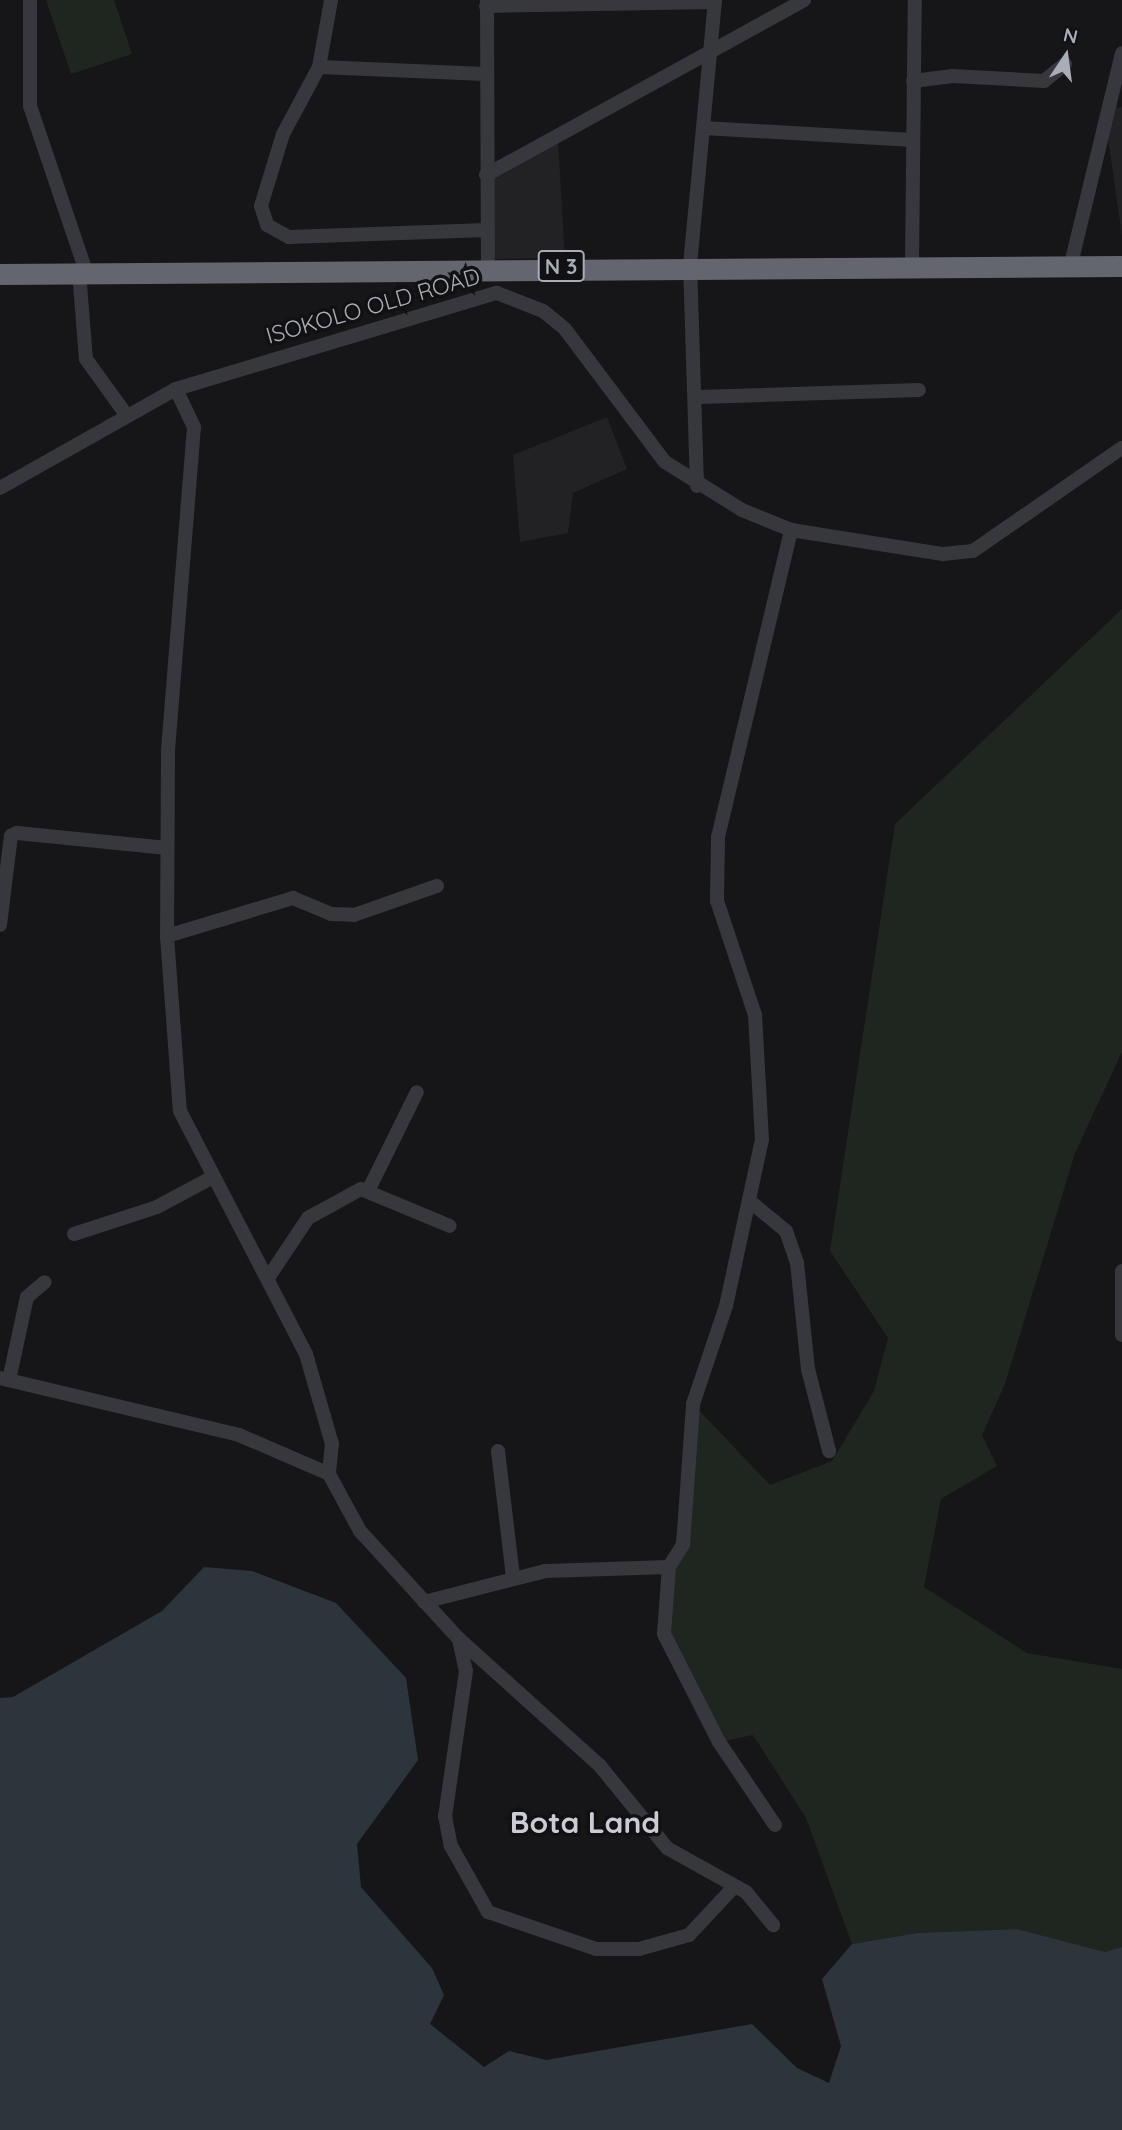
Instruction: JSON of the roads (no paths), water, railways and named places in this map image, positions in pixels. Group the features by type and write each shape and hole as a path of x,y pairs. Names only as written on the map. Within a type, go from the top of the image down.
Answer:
{"highway":[{"name":"N 3","path":"0,274 690,265 1122,267"}],"street":[{"path":"30,0 30,106 82,271 86,359 125,413"},
{"path":"331,0 319,67 283,134 261,206 267,225 289,237 486,230"},
{"path":"486,175 803,0"},
{"path":"912,265 915,0"},
{"path":"498,293 486,230 486,3 715,1 690,265 698,397 697,485"},
{"path":"1070,268 1122,53"},
{"path":"913,81 953,76 1044,81 1065,64"},
{"path":"319,67 485,74"},
{"path":"704,128 913,140"},
{"name":"ISOKOLO OLD ROAD","path":"0,488 125,413 176,389 498,293 543,311 565,329 643,441 697,485 790,530 943,554 972,551 1122,448"},
{"path":"176,389 194,427 175,607 167,848 167,936 180,1111 268,1278 315,1380 332,1444 329,1474 360,1531 458,1638 600,1766 667,1848 733,1888 748,1893 773,1925"},
{"path":"698,397 919,390"},
{"path":"775,1825 719,1742 664,1634 669,1567 688,1527 693,1404 751,1203 762,1140 759,1047 752,999 717,901 718,836 790,530"},
{"path":"0,925 11,836 17,833 167,848"},
{"path":"167,936 293,898 331,914 354,915 437,887"},
{"path":"268,1278 308,1218 369,1189 417,1092"},
{"path":"74,1234 157,1207 213,1177"},
{"path":"369,1189 450,1226"},
{"path":"751,1203 786,1231 797,1263 808,1370 829,1451"},
{"path":"1122,1271 1122,1335"},
{"path":"45,1282 27,1297 5,1379 261,1442 329,1474"},
{"path":"498,1451 513,1576"},
{"path":"424,1602 513,1576 669,1567"},
{"path":"458,1638 466,1671 445,1816 451,1846 488,1912 596,1949 639,1949 689,1936 733,1888"}],"district":[{"name":"Bota Land","path":"585,1822"}]}
